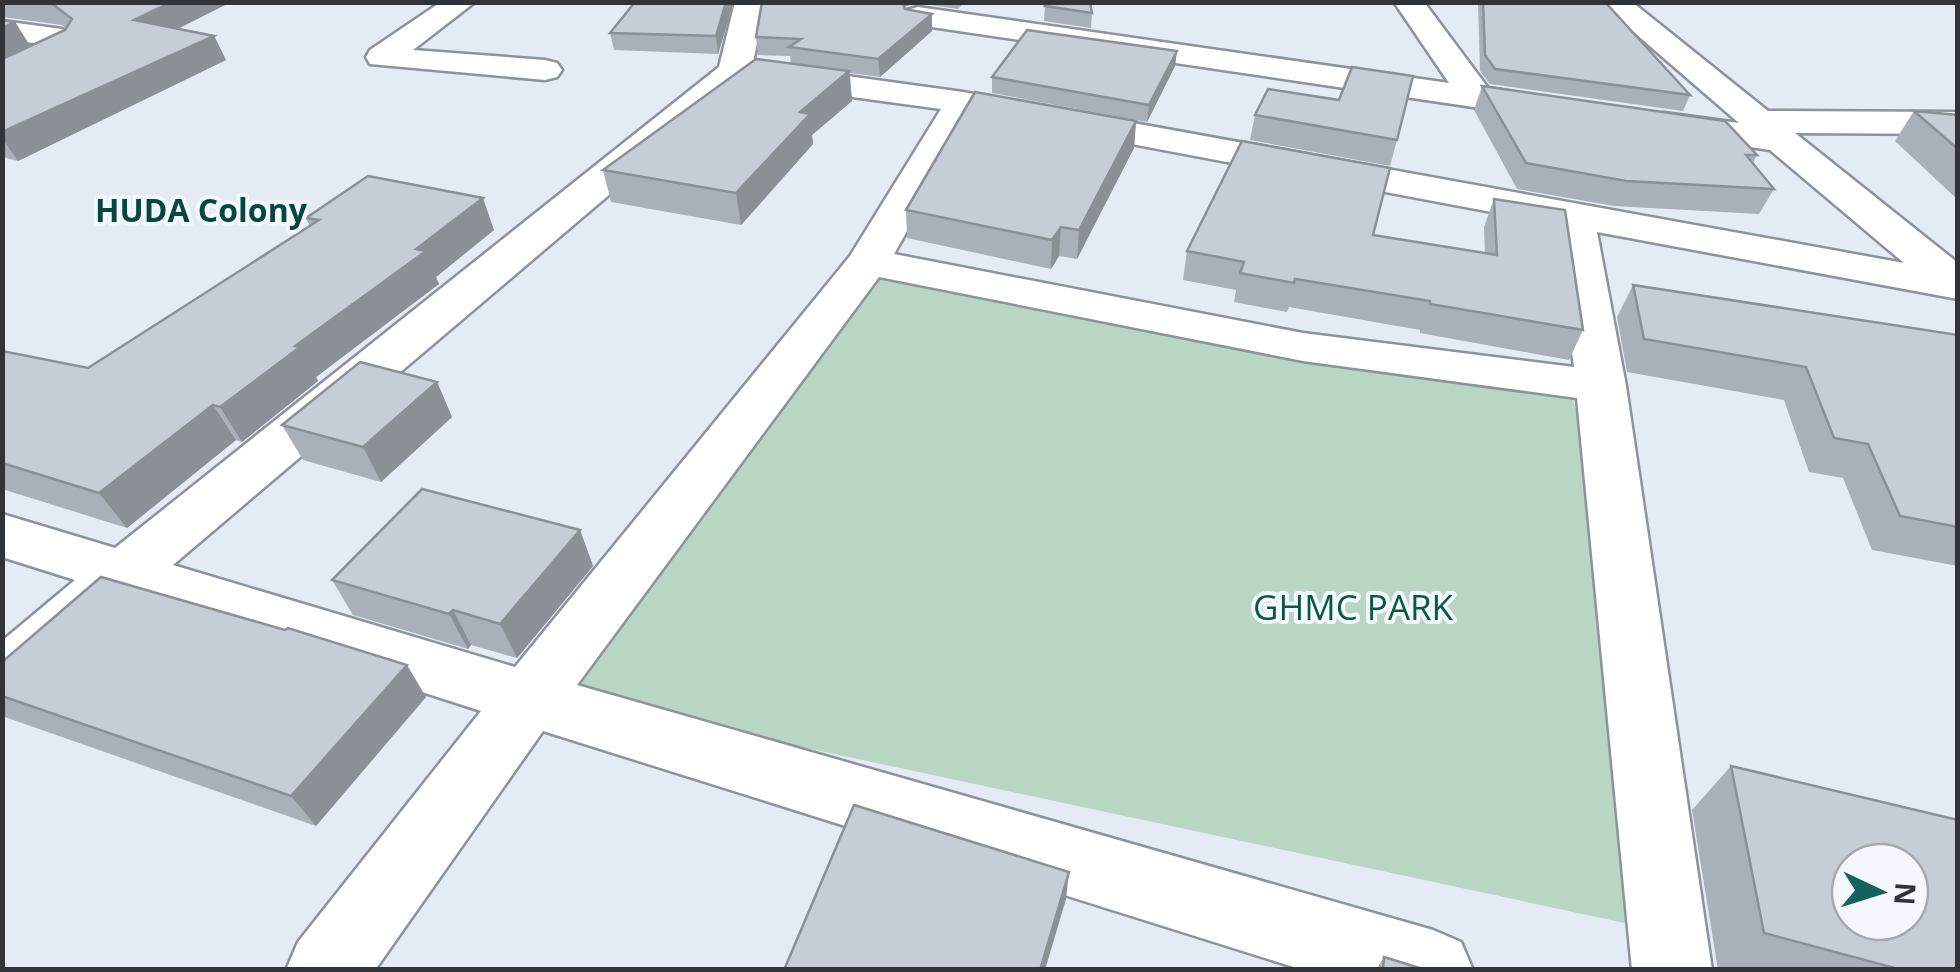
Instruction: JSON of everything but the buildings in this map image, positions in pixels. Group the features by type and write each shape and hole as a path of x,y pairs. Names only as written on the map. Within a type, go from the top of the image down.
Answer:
{"street":[{"path":"2,17 38,2"},
{"path":"460,2 382,57 545,70"},
{"path":"735,70 750,2"},
{"path":"1408,2 1477,97"},
{"path":"1613,2 1958,285"},
{"path":"2,30 52,36 66,44 2,79"},
{"path":"2,680 126,572 735,70 918,46 1128,32 1477,97 1590,113"},
{"path":"918,46 963,102 1958,285"},
{"path":"326,970 529,699 868,262 963,102"},
{"path":"1628,118 1769,131 1958,123"},
{"path":"1574,215 1601,386 1672,970"},
{"path":"868,262 1303,346 1601,386"},
{"path":"2,535 529,699 1433,970"}],"green space":[{"name":"GHMC PARK","path":"860,276 1571,388 1681,935 568,697"}],"district":[{"name":"HUDA Colony","path":"201,211"}]}
